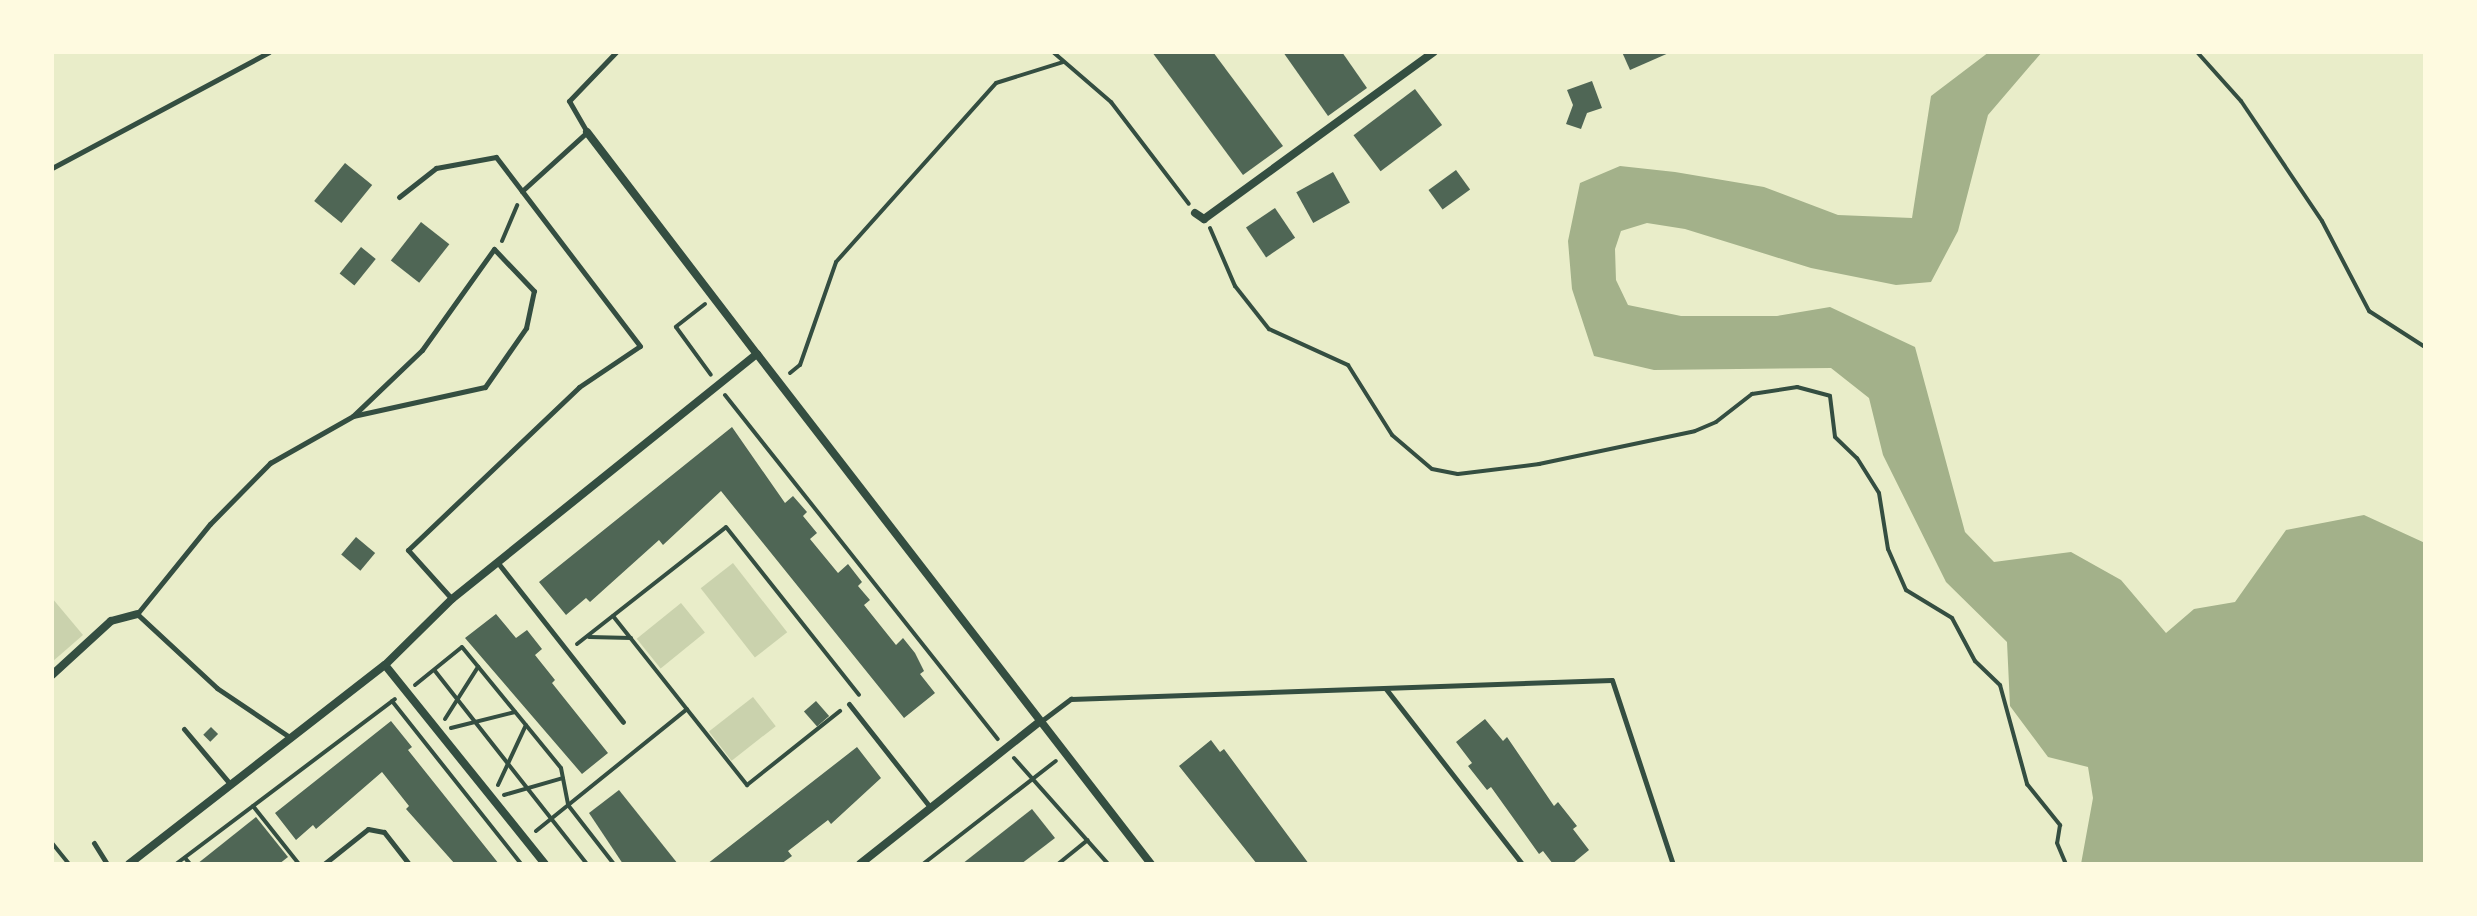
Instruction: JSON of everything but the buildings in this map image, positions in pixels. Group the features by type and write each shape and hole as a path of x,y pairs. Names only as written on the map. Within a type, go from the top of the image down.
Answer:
{"street":[{"path":"1195,213 1204,219 1434,52"},
{"path":"587,132 1151,864"},
{"path":"129,864 385,665 452,599 720,387 757,354"},
{"path":"52,675 111,621 137,614"},
{"path":"385,665 545,864"},
{"path":"860,864 1039,722"}],"lane":[{"path":"52,168 269,52"},
{"path":"522,191 587,132 569,101 616,52"},
{"path":"399,197 436,168 496,157 640,346 579,387 408,550 452,599"},
{"path":"292,739 217,688 137,614 210,524 270,463 353,416 422,350 494,249 534,291 526,328 485,387 353,416"},
{"path":"498,563 623,722"},
{"path":"1039,722 1071,699 1612,680 1673,864"},
{"path":"1386,688 1522,864"},
{"path":"849,704 931,808"},
{"path":"184,729 231,785"},
{"path":"324,864 368,829 384,832 409,864"},
{"path":"94,843 107,864"}],"path":[{"path":"1053,52 1089,81 1142,137 1195,213"},
{"path":"2197,52 2241,101 2322,221 2369,311 2425,347"},
{"path":"800,365 836,262 996,83 1063,62"},
{"path":"504,239 522,191"},
{"path":"1204,219 1235,286 1269,329 1348,365 1392,435 1432,469 1458,474 1539,464 1695,431 1716,422 1752,394 1797,387 1830,396 1835,437 1857,458 1879,493 1888,549 1906,590 1952,618 1975,661 2000,685 2027,784 2060,825 2057,843 2066,864"},
{"path":"713,297 676,327 1030,779 1108,864"},
{"path":"568,652 726,527 869,708"},
{"path":"613,616 747,785 860,695"},
{"path":"587,637 631,638"},
{"path":"176,864 435,671 462,647 561,768 568,805 614,864"},
{"path":"438,731 478,667"},
{"path":"435,671 587,864"},
{"path":"392,701 521,864"},
{"path":"526,840 687,709"},
{"path":"438,731 515,712"},
{"path":"492,798 526,725"},
{"path":"923,864 1065,755"},
{"path":"492,798 563,778"},
{"path":"253,806 299,864"},
{"path":"1058,864 1088,840"},
{"path":"52,843 69,864"},
{"path":"185,858 190,864"}],"shaded area":[{"path":"1989,52 2042,52 1988,115 1958,231 1931,282 1896,285 1811,268 1685,229 1647,223 1621,231 1615,249 1616,280 1628,305 1681,316 1777,316 1830,307 1915,347 1965,532 1994,562 2071,552 2121,580 2166,633 2194,609 2235,602 2286,530 2364,515 2425,543 2425,864 2081,864 2093,798 2088,767 2048,757 2010,706 2007,642 1946,582 1883,455 1869,398 1831,368 1654,370 1594,356 1572,289 1568,241 1580,183 1620,166 1764,187 1838,215 1912,218 1931,96"},
{"path":"733,563 787,632 755,658 701,588"},
{"path":"52,598 83,635 52,662"},
{"path":"681,603 705,633 661,668 637,639"},
{"path":"753,697 776,726 732,761 709,731"}]}
